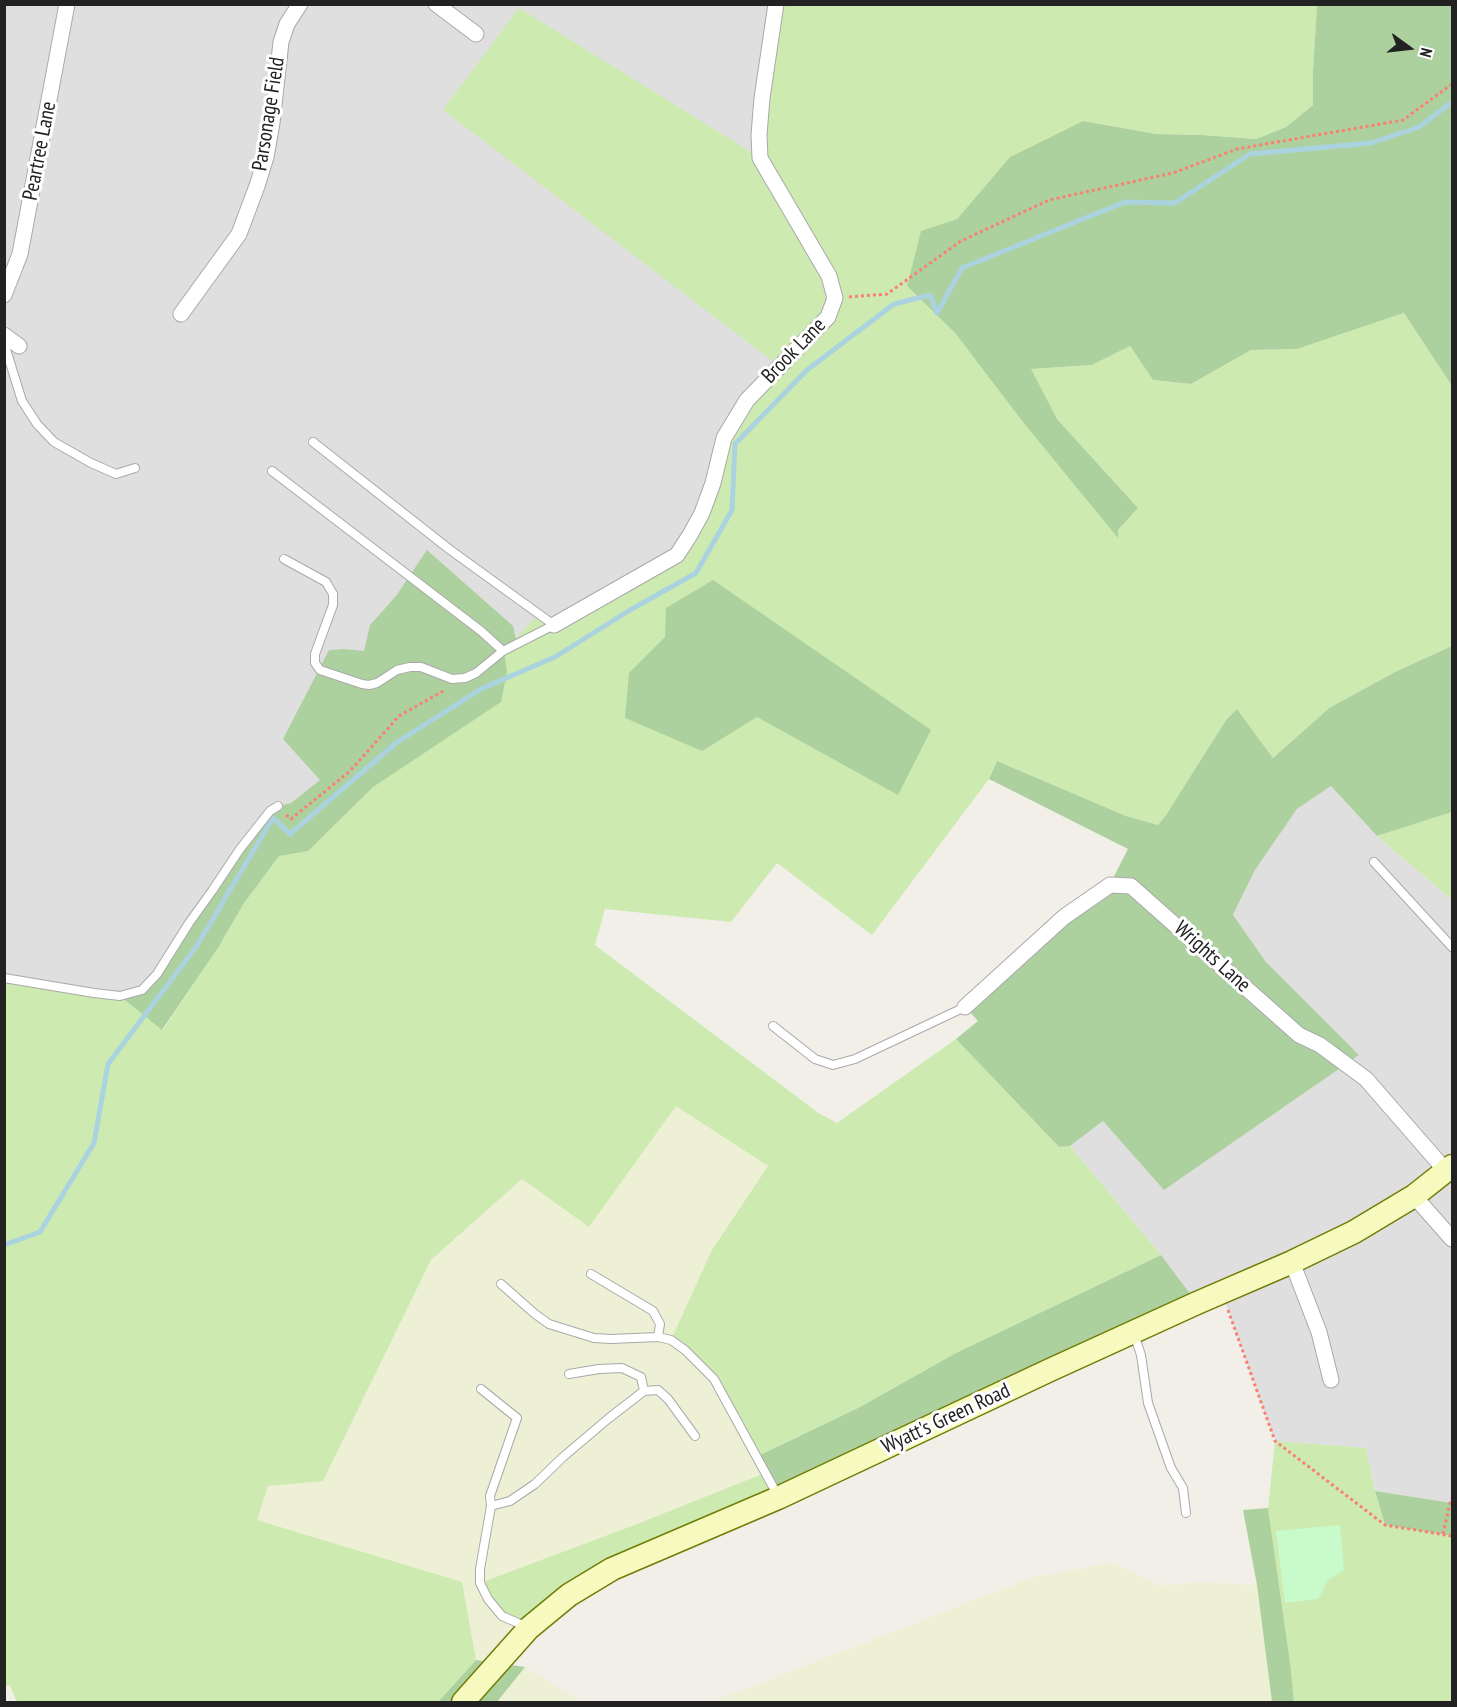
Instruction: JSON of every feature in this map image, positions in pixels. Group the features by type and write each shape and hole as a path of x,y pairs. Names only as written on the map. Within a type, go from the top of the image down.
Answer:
{"street":[{"name":"Peartree Lane","path":"4,295 20,254 67,4"},
{"name":"Parsonage Field","path":"181,314 239,234 266,157 281,42 287,24 300,4"},
{"path":"436,4 476,34"},
{"name":"Brook Lane","path":"554,625 677,555 702,513 713,483 724,438 747,400 828,317 835,298 829,276 760,158 762,98 776,4"},
{"path":"4,335 12,345"},
{"name":"Wrights Lane","path":"965,1007 1064,917 1110,885 1131,886 1299,1035 1320,1046 1366,1079 1449,1168"},
{"name":"Wyatt's Green Road","path":"463,1702 529,1628 569,1595 612,1569 778,1498 1050,1370 1292,1262 1354,1232 1414,1196 1449,1168"},
{"path":"1414,1196 1452,1239"},
{"path":"1292,1262 1319,1332 1331,1380"}],"lane":[{"path":"12,345 22,401 37,424 54,442 116,474 135,468"},
{"path":"284,559 326,582 333,594 333,605 315,654 315,663 320,670 369,685 398,670 410,667 421,667 452,679 465,678 476,674 503,651 554,625 449,549 313,442"},
{"path":"272,471 481,631 503,651"},
{"path":"4,978 120,996 142,990 157,974 240,849 270,811 278,807"},
{"path":"1374,862 1452,947"},
{"path":"773,1026 815,1059 833,1065 855,1059 965,1007"},
{"path":"591,1274 653,1311 660,1324 658,1337"},
{"path":"501,1284 549,1324 594,1338 658,1337 671,1340 685,1350 714,1379 778,1498"},
{"path":"1133,1333 1141,1355 1148,1403 1171,1468 1183,1488 1186,1513"},
{"path":"569,1374 622,1368 641,1377 644,1391"},
{"path":"481,1389 517,1418 490,1496 480,1583 488,1599 502,1616 529,1628"},
{"path":"490,1506 510,1500 535,1484 602,1424 644,1391 658,1390 668,1399 695,1436"}],"path":[{"path":"835,298 887,294 961,241 1049,200 1173,173 1237,149 1403,120 1452,84"},
{"path":"278,807 291,819 350,771 399,716 465,678"},
{"path":"1219,1293 1226,1305 1275,1442 1385,1525 1452,1536"},
{"path":"1443,1535 1452,1498"}],"shaded area":[{"path":"4,5 776,5 829,276 690,535 142,990 120,996 5,978"},
{"path":"1331,786 1377,836 1452,900 1452,1503 1375,1491 1366,1448 1275,1441 1226,1305 1219,1293 1197,1303 1161,1255 1070,1146 1103,1121 1123,1142 1359,1055 1266,962 1233,916 1255,870 1297,809"}],"green space":[{"path":"776,5 1317,5 1313,105 1286,127 1256,139 1156,134 1083,121 1010,157 957,219 922,231 907,286 956,334 1118,537 1118,530 1138,508 1057,419 1030,369 1092,365 1130,346 1153,380 1191,384 1251,350 1297,349 1404,313 1452,386 1452,646 1397,671 1329,708 1273,758 1237,709 1226,720 1158,825 1126,816 997,761 989,779 872,935 777,863 731,922 605,909 595,945 817,1112 837,1123 956,1039 1059,1147 1070,1146 1161,1255 956,1353 860,1407 756,1457 714,1379 671,1340 712,1250 768,1166 676,1106 589,1227 522,1179 431,1260 323,1481 268,1486 257,1520 462,1582 476,1660 438,1702 17,1702 10,1686 4,1685 4,978 120,996 163,1030 218,948 244,903 279,856 308,851 373,787 500,702 503,651 538,615 554,625 677,555 724,438 779,366 443,110 519,8 759,157"},
{"path":"1317,5 1452,5 1452,386 1404,313 1297,349 1251,350 1191,384 1153,380 1130,346 1092,365 1031,369 1057,419 1138,508 1118,530 1118,538 1023,422 956,334 907,286 921,231 957,219 1010,157 1083,121 1156,134 1256,139 1286,127 1313,105"},
{"path":"427,550 513,626 517,643 504,651 507,672 501,702 373,787 308,851 279,856 244,903 218,948 162,1030 120,996 142,990 240,849 278,806 291,803 320,780 283,739 329,650 364,651 370,625 396,596"},
{"path":"713,580 931,730 898,795 757,717 702,751 625,718 629,673 665,637 666,608"},
{"path":"1452,646 1452,812 1377,836 1331,786 1297,809 1255,870 1233,915 1266,962 1359,1055 1164,1190 1103,1121 1070,1146 1059,1147 956,1039 978,1021 965,1007 1109,886 1128,849 989,779 997,761 1126,816 1158,825 1226,720 1237,709 1273,758 1329,708 1397,671"},
{"path":"1452,812 1452,900 1377,836"},
{"path":"676,1105 768,1166 712,1250 714,1379 765,1473 632,1526 497,1663 476,1660 462,1582 256,1520 268,1486 323,1481 431,1261 522,1179 589,1226"},
{"path":"1161,1255 1197,1303 778,1498 756,1457 860,1407 956,1353"},
{"path":"1275,1441 1366,1448 1385,1525 1452,1536 1452,1702 1294,1702 1268,1508"},
{"path":"765,1473 778,1498 661,1547 529,1628 502,1616 480,1583 632,1526"},
{"path":"1375,1491 1452,1503 1452,1536 1385,1525"},
{"path":"1268,1508 1294,1702 1272,1702 1257,1585 1243,1510"},
{"path":"1340,1525 1344,1570 1329,1579 1318,1599 1285,1603 1276,1531"},
{"path":"1112,1563 1161,1586 1201,1582 1257,1585 1272,1702 712,1702 1034,1577"},
{"path":"476,1660 525,1667 497,1702 438,1702"},
{"path":"525,1667 582,1702 497,1702"}],"waterway":[{"path":"4,1245 40,1232 94,1143 108,1064 196,947 273,818 290,834 396,743 481,689 555,657 630,610 696,573 732,510 735,444 807,370 894,304 930,295 937,313 962,268 1125,202 1175,203 1250,154 1371,143 1419,127 1452,102"}]}
